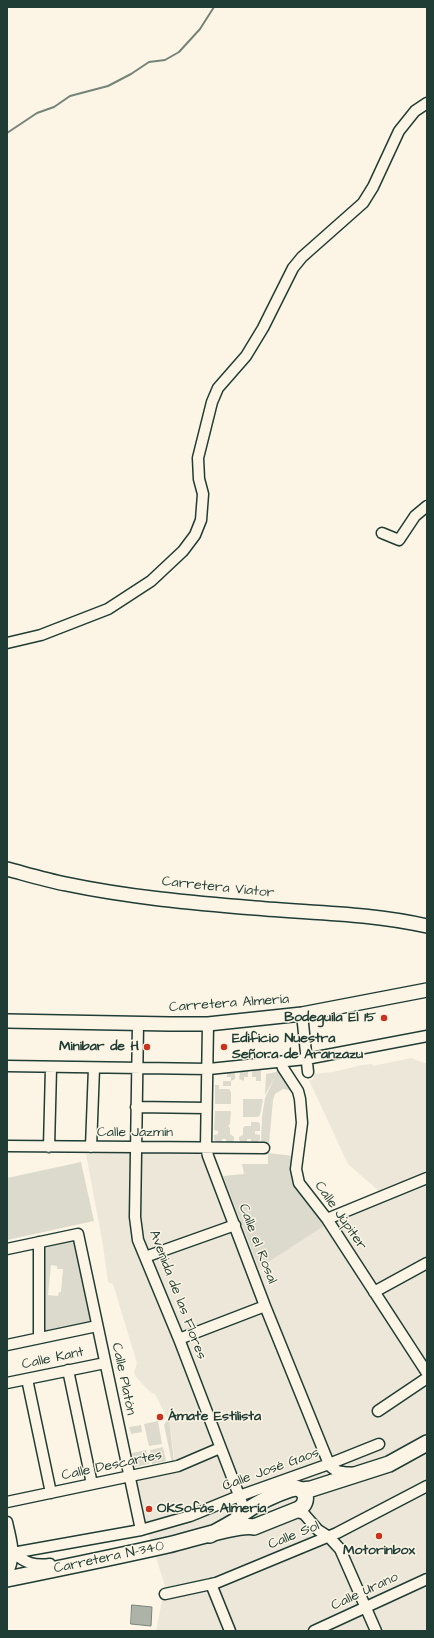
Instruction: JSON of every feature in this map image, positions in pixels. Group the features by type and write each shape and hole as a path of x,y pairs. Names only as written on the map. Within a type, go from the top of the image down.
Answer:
{"highway":[{"path":"301,1501 311,1490 390,1464 427,1443"},
{"name":"Carretera N-340","path":"250,1514 254,1527 301,1501 401,1468 427,1453"},
{"name":"Carretera N-340","path":"7,1579 210,1535 250,1514 290,1490 297,1488 301,1501"}],"main road":[{"name":"Carretera Viator","path":"7,869 65,884 134,896 253,908 362,916 409,922 427,926"},
{"name":"Carretera Almería","path":"7,1021 208,1024 302,1014 427,990"}],"street":[{"path":"7,643 41,635 108,609 152,581 183,551 195,535 201,520 203,494 199,479 198,458 212,402 218,388 246,356 263,328 292,268 302,257 363,203 374,187 399,131 415,111 427,103"},
{"path":"382,533 399,540 415,516 427,506"},
{"path":"302,1014 308,1072"},
{"name":"Avenida de las Flores","path":"138,1024 134,1217 138,1240 179,1339 239,1496"},
{"name":"Calle el Rosal","path":"208,1024 206,1147 265,1306 329,1464"},
{"path":"7,1066 51,1068 207,1069 306,1059 427,1036"},
{"name":"Calle Júpiter","path":"281,1062 283,1068 298,1091 300,1099 302,1123 296,1169 296,1176 299,1183 327,1219 427,1373"},
{"path":"49,1147 51,1068"},
{"path":"91,1147 94,1068"},
{"path":"136,1107 206,1108"},
{"name":"Calle Jazmín","path":"7,1146 264,1148"},
{"path":"327,1219 427,1178"},
{"path":"145,1257 235,1225"},
{"name":"Calle Platón","path":"39,1242 78,1234 141,1530"},
{"path":"7,1249 39,1242 39,1338"},
{"path":"374,1292 427,1263"},
{"path":"179,1339 265,1306"},
{"path":"7,1345 97,1326"},
{"name":"Calle Kant","path":"7,1383 105,1363"},
{"path":"68,1370 92,1484"},
{"path":"378,1412 427,1378"},
{"path":"27,1379 51,1493"},
{"name":"Calle José Gaos","path":"10,1554 141,1530 190,1516 239,1496 329,1464 379,1444"},
{"name":"Calle Descartes","path":"7,1502 178,1466 220,1448"},
{"path":"329,1464 331,1468 336,1471 358,1474"},
{"name":"Calle Sol","path":"165,1594 211,1584 329,1536 427,1486"},
{"path":"239,1496 248,1503 250,1514"},
{"path":"301,1501 318,1530 329,1536 340,1549 376,1631"},
{"path":"7,1522 12,1564 7,1574"},
{"path":"10,1554 23,1561 38,1566 60,1563 84,1563"},
{"name":"Calle Urano","path":"314,1631 427,1579"},
{"path":"211,1584 230,1631"}],"shaded area":[{"path":"411,1058 427,1064 427,1631 156,1631 165,1586 144,1520 136,1481 176,1472 169,1418 167,1418 155,1394 150,1392 134,1373 137,1363 113,1284 108,1282 103,1245 86,1154 139,1153 140,1149 152,1152 190,1152 210,1150 214,1153 259,1267 324,1226 327,1213 380,1192 348,1164 309,1080 314,1079 313,1074 333,1072 362,1065 372,1064 373,1066"},
{"path":"261,1068 261,1081 256,1081 256,1077 252,1077 252,1071 254,1069"},
{"path":"281,1068 293,1091 283,1089 275,1094 273,1100 269,1144 261,1144 262,1117 265,1098 275,1077 265,1095 266,1074 276,1072"},
{"path":"242,1070 246,1070 248,1072 248,1077 244,1077 244,1081 239,1079 240,1072"},
{"path":"234,1071 235,1079 231,1081 231,1077 227,1077 227,1072"},
{"path":"223,1081 231,1081 231,1086 223,1086"},
{"path":"215,1085 219,1085 219,1089 229,1089 231,1092 231,1104 215,1104"},
{"path":"243,1099 263,1099 260,1115 258,1117 243,1117"},
{"path":"215,1111 231,1111 230,1124 228,1126 230,1128 230,1134 234,1137 232,1142 226,1142 226,1139 222,1139 222,1142 216,1142 214,1140 214,1135 218,1134 218,1131 214,1130"},
{"path":"251,1122 258,1122 260,1124 260,1131 255,1131 255,1134 260,1135 260,1140 257,1142 251,1142 251,1139 247,1139 247,1142 241,1142 239,1137 243,1135 243,1128 245,1126 251,1126"},
{"path":"268,1153 294,1156 294,1163 319,1215 319,1219 324,1226 259,1268 223,1176 244,1174 242,1164 268,1164"},
{"path":"81,1162 94,1221 7,1240 7,1178"},
{"path":"73,1240 91,1322 44,1332 45,1246","holes":["51,1265 57,1266 57,1269 63,1269 61,1292 59,1292 58,1296 48,1295"]},
{"path":"169,1419 174,1462 172,1463 164,1425"},
{"path":"158,1421 162,1444 149,1446 144,1424"},
{"path":"141,1425 142,1432 131,1434 129,1427"},
{"path":"163,1447 166,1461 152,1464 150,1450"},
{"path":"146,1450 149,1464 135,1467 132,1453"},
{"path":"132,1605 152,1607 151,1626 131,1624"}],"waterway":[{"path":"7,133 37,113 54,107 70,96 108,86 131,74 149,62 165,60 179,52 200,29 214,7"}],"place":[{"name":"Bodeguila El 15","path":"384,1018"},
{"name":"Minibar de H","path":"147,1047"},
{"name":"Edificio Nuestra Señora de Aranzazu","path":"224,1047"},
{"name":"Ámate Estilista","path":"160,1417"},
{"name":"OKSofás Almería","path":"149,1509"},
{"name":"Motorinbox","path":"379,1536"}]}
